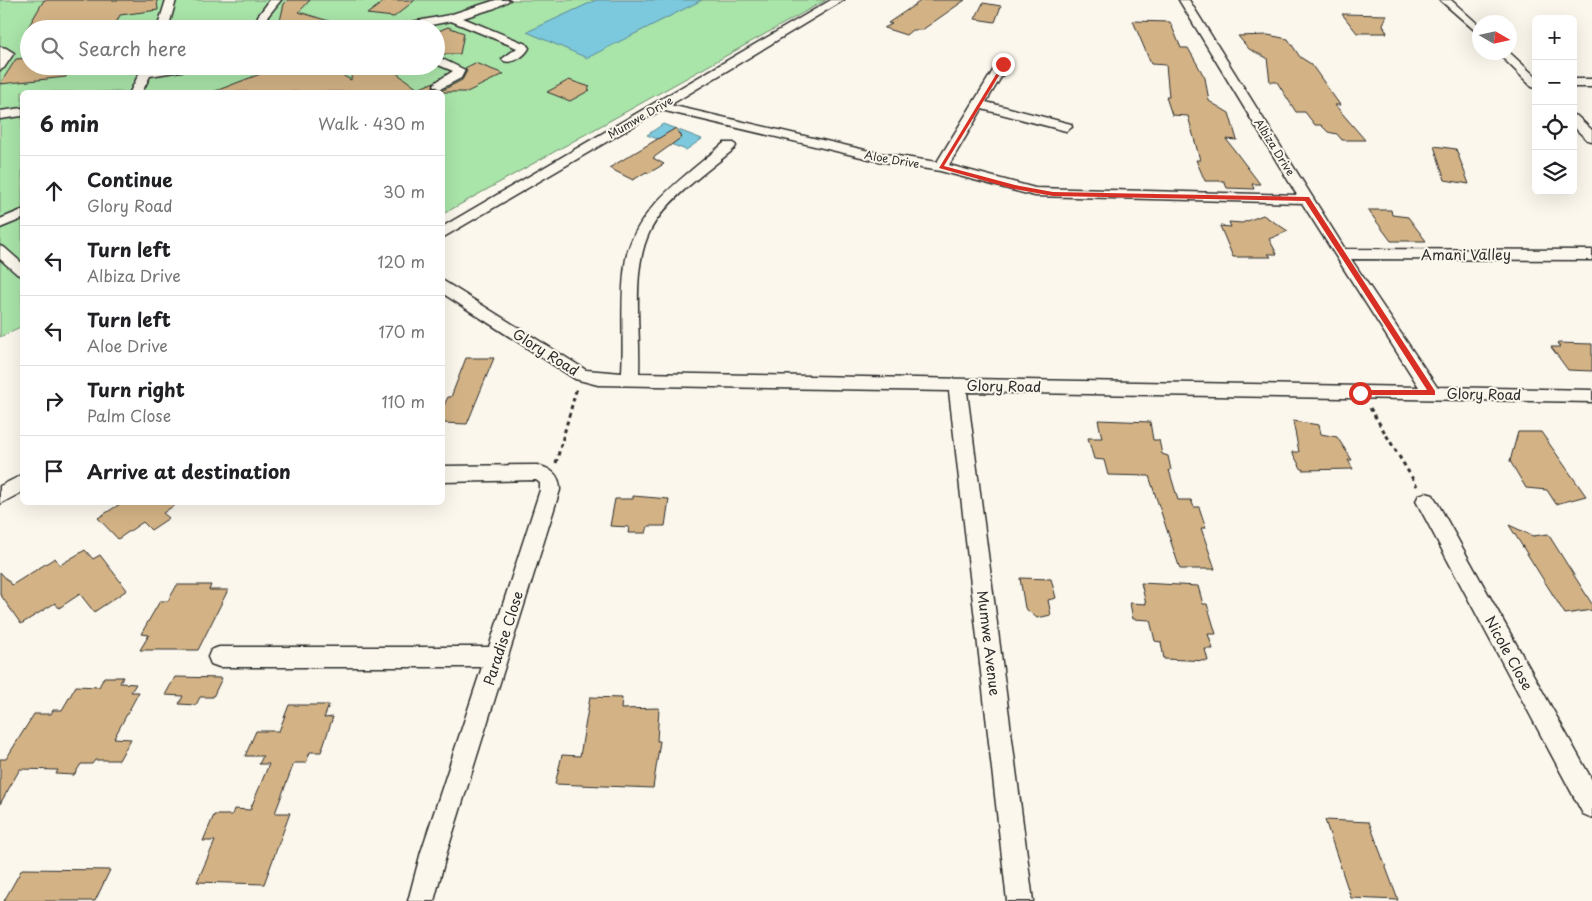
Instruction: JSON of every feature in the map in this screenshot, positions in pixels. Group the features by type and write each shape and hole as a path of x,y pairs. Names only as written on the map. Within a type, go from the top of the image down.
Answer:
{"street":[{"path":"165,20 171,0"},
{"path":"262,20 263,16 276,0"},
{"path":"443,20 477,12 506,0"},
{"name":"Mumwe Drive","path":"445,232 839,0"},
{"name":"Albiza Drive","path":"1184,0 1340,254 1432,393"},
{"path":"1445,0 1472,25"},
{"path":"454,18 522,46 521,52 508,59"},
{"path":"0,66 8,52 2,50"},
{"path":"1511,60 1532,80"},
{"path":"440,86 457,76 459,70 445,63"},
{"path":"941,167 1003,64"},
{"path":"137,90 145,75"},
{"path":"1577,82 1592,83"},
{"path":"979,104 1066,127"},
{"name":"Aloe Drive","path":"659,106 878,157 941,167 1014,187 1053,194 1307,199"},
{"path":"0,115 20,112"},
{"path":"1582,125 1592,137"},
{"path":"630,379 632,335 631,278 633,254 639,238 657,212 729,146"},
{"path":"0,224 20,215"},
{"path":"0,251 20,270"},
{"name":"Amani Valley","path":"1340,254 1592,255"},
{"name":"Glory Road","path":"445,287 581,375 598,379 1592,396"},
{"name":"Mumwe Avenue","path":"957,385 1020,901"},
{"path":"445,474 536,472 546,475 550,481"},
{"name":"Paradise Close","path":"420,901 550,490 550,481"},
{"path":"0,496 20,484"},
{"name":"Nicole Close","path":"1426,501 1592,805"},
{"path":"219,657 497,657"}],"path":[{"path":"550,481 581,375"},
{"path":"1360,393 1426,501"}],"green space":[{"path":"0,0 826,0 445,213 445,90 20,90 20,327 0,337"}],"water":[{"path":"596,0 702,0 587,58 527,32"},
{"path":"663,124 702,139 686,150 647,135"}],"building":[{"path":"44,0 157,0 158,10 120,15 118,20 32,20"},
{"path":"288,0 310,0 299,12 325,20 280,20 284,4"},
{"path":"386,0 415,0 394,17 367,14"},
{"path":"922,0 965,0 922,30 912,30 906,35 884,28 892,24 888,23"},
{"path":"983,3 1001,6 995,22 975,19"},
{"path":"1342,14 1387,15 1383,25 1387,33 1357,33"},
{"path":"1133,21 1170,22 1181,48 1188,48 1205,78 1209,101 1229,113 1237,140 1226,139 1260,184 1252,184 1254,189 1227,188 1224,181 1205,181 1196,160 1200,160 1188,116 1172,115 1166,97 1169,97 1166,65 1151,64"},
{"path":"448,27 464,33 460,54 445,54 445,28"},
{"path":"1268,35 1288,39 1300,57 1311,64 1340,105 1335,105 1365,140 1342,140 1337,134 1328,132 1321,125 1315,125 1305,112 1296,112 1277,82 1270,82 1267,58 1249,49 1238,36"},
{"path":"16,59 20,59 20,75 66,75 66,77 0,84"},
{"path":"475,63 504,74 467,92 445,92 443,90 462,80 467,71 465,68"},
{"path":"257,75 342,75 351,80 351,75 399,75 418,89 434,82 433,87 439,90 218,90"},
{"path":"569,80 590,87 588,89 590,90 570,101 547,92"},
{"path":"676,128 682,137 653,158 664,164 649,173 646,172 633,180 609,168"},
{"path":"1434,146 1456,149 1469,184 1445,180"},
{"path":"1368,210 1391,210 1392,215 1408,217 1426,241 1391,241"},
{"path":"1263,215 1288,231 1269,239 1277,254 1268,254 1271,257 1233,257 1220,226 1231,227 1229,222 1242,223"},
{"path":"1557,343 1592,344 1592,371 1568,370 1551,347 1560,347"},
{"path":"466,358 494,358 467,424 445,423 445,403 448,397 451,397"},
{"path":"1098,420 1150,422 1153,440 1159,440 1162,454 1168,456 1171,470 1169,470 1178,500 1191,500 1194,507 1199,507 1206,528 1201,528 1215,569 1180,569 1149,476 1108,475 1104,460 1094,459 1088,438 1102,438"},
{"path":"1293,421 1319,425 1321,434 1337,437 1352,460 1348,460 1353,469 1302,470 1292,452 1299,452"},
{"path":"1518,432 1541,432 1586,496 1556,504 1547,490 1526,488 1510,461"},
{"path":"633,496 669,499 665,526 648,526 646,533 628,533 629,527 610,526 615,499 633,499"},
{"path":"118,505 175,505 163,513 169,518 151,530 143,522 118,539 98,518"},
{"path":"1509,525 1533,536 1548,534 1592,604 1592,610 1565,614"},
{"path":"85,550 93,559 100,555 127,590 94,612 80,594 59,608 55,603 21,624 0,594 0,572 12,585 55,558 60,565"},
{"path":"1020,578 1051,579 1056,598 1048,600 1051,615 1037,618 1025,608"},
{"path":"1141,583 1198,586 1203,604 1207,604 1216,634 1208,634 1213,649 1205,649 1208,661 1164,659 1161,642 1155,641 1150,620 1133,619 1130,603 1146,604"},
{"path":"177,585 211,585 209,590 228,590 198,650 140,650 149,635 141,634 160,601 168,601"},
{"path":"104,677 123,677 120,683 136,684 131,692 139,692 114,738 131,739 119,760 95,760 92,764 81,764 74,775 56,774 58,770 20,769 0,804 0,759 6,759 34,714 51,714 53,710 62,710 76,686 99,687"},
{"path":"175,677 222,678 213,697 200,697 196,705 179,704 183,696 165,695"},
{"path":"590,697 622,698 621,709 659,708 657,741 660,741 653,788 555,784 562,755 580,756"},
{"path":"289,705 329,705 324,718 333,717 321,752 310,752 306,763 294,763 275,813 290,813 264,884 197,882 215,841 203,841 214,815 232,815 234,809 250,810 269,764 259,764 263,756 245,756 256,731 279,731"},
{"path":"1325,820 1369,822 1398,900 1351,898"},
{"path":"22,869 110,870 95,901 4,901"}],"route":[{"path":"1003,64 941,167 1014,187 1053,194 1307,199 1340,254 1432,393 1360,393"}]}
